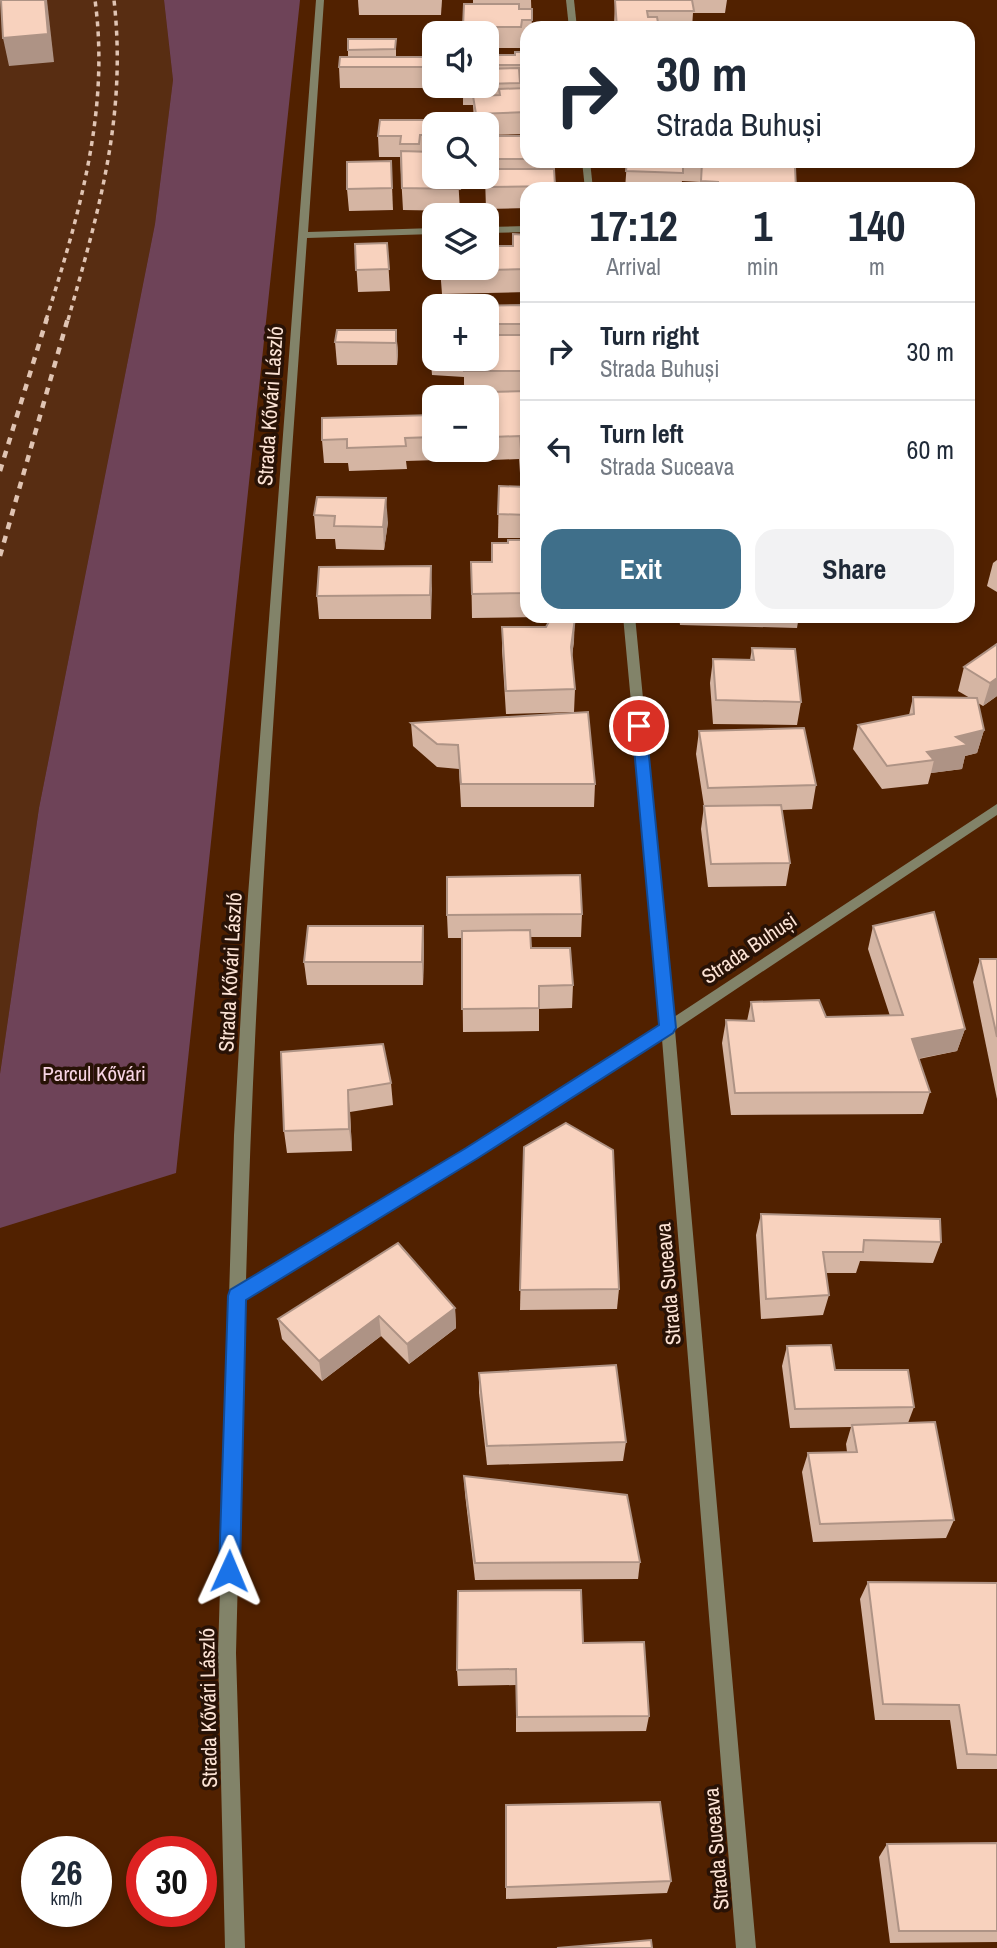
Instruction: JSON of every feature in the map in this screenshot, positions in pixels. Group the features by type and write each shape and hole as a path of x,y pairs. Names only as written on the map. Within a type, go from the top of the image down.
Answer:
{"street":[{"name":"Strada Kővári László","path":"235,1948 227,1653 237,1296 253,922 320,0"},
{"path":"570,0 572,21"},
{"path":"499,230 520,229"},
{"path":"304,234 422,232"},
{"name":"Strada Suceava","path":"630,623 668,1028 746,1948"},
{"name":"Strada Buhuși","path":"237,1296 472,1153 668,1028 997,808"}],"shaded area":[{"path":"0,0 164,0 173,80 155,224 39,808 0,1074"}],"green space":[{"name":"Parcul Kővári","path":"164,0 300,0 176,1173 0,1228 0,1074 39,808 155,224 173,80"}],"building":[{"path":"1,0 45,0 48,34 3,38"},
{"path":"615,0 692,0 694,11 647,11 648,17 657,17 658,21 616,21"},
{"path":"464,4 519,4 519,9 532,9 532,20 520,21 520,27 499,27 499,21 463,21"},
{"path":"348,39 396,39 395,49 348,50"},
{"path":"515,52 520,52 520,65 499,65 499,55 515,55"},
{"path":"340,57 422,57 422,67 339,67"},
{"path":"519,68 520,83 499,84 499,69"},
{"path":"520,88 520,112 476,112 473,98 499,98 499,89"},
{"path":"380,120 422,120 419,144 400,144 401,136 378,136"},
{"path":"499,136 520,136 520,159 499,159"},
{"path":"401,151 422,152 422,188 402,188"},
{"path":"391,161 392,188 347,189 347,162"},
{"path":"626,168 683,168 683,173 626,171"},
{"path":"702,168 795,168 796,182 701,181"},
{"path":"499,169 554,169 555,182 520,182 520,187 499,187"},
{"path":"513,234 520,234 520,269 499,270 499,246 513,246"},
{"path":"387,243 389,269 356,270 355,244"},
{"path":"499,305 520,305 520,324 499,324"},
{"path":"337,330 396,330 396,343 335,342"},
{"path":"499,335 520,335 520,371 499,371"},
{"path":"520,391 520,436 499,437 499,392"},
{"path":"422,415 422,437 405,438 406,446 347,448 347,439 322,440 322,418"},
{"path":"499,486 520,487 520,515 498,514"},
{"path":"317,497 386,498 383,527 334,526 335,516 314,515"},
{"path":"508,540 520,540 520,593 472,594 471,562 492,562 492,543 508,543"},
{"path":"431,566 430,595 317,596 319,567"},
{"path":"548,623 574,623 571,647 575,689 506,691 502,627 546,627"},
{"path":"997,644 997,678 990,683 964,667"},
{"path":"752,648 795,649 801,702 716,700 713,659 754,660"},
{"path":"913,697 977,698 984,730 956,737 968,745 927,752 934,760 887,766 858,725 914,714"},
{"path":"588,712 595,784 461,784 458,745 437,744 411,723"},
{"path":"804,728 816,785 708,788 699,731"},
{"path":"781,805 790,863 711,864 704,806"},
{"path":"580,875 582,914 447,915 447,877"},
{"path":"934,912 965,1029 912,1039 930,1092 735,1093 726,1020 754,1021 751,1002 819,1000 826,1017 903,1015 873,926"},
{"path":"308,926 423,926 422,962 304,962"},
{"path":"530,930 531,948 570,948 573,985 539,986 539,1008 462,1009 462,931"},
{"path":"980,959 997,959 997,1037"},
{"path":"383,1044 391,1083 348,1090 349,1129 284,1131 281,1052"},
{"path":"566,1123 613,1150 619,1289 520,1290 524,1147"},
{"path":"761,1214 940,1219 941,1242 864,1240 863,1252 823,1252 829,1295 766,1299"},
{"path":"398,1243 455,1308 407,1344 379,1316 319,1361 278,1319"},
{"path":"831,1345 835,1370 908,1370 914,1407 795,1409 787,1346"},
{"path":"616,1365 626,1442 487,1446 479,1373"},
{"path":"935,1422 954,1520 820,1524 808,1453 857,1452 852,1425"},
{"path":"464,1476 627,1495 640,1562 475,1563"},
{"path":"868,1582 997,1583 997,1755 967,1754 959,1705 883,1704"},
{"path":"581,1590 583,1643 644,1642 649,1716 517,1717 516,1669 457,1670 458,1591"},
{"path":"660,1802 671,1881 506,1887 506,1805"},
{"path":"997,1843 997,1931 899,1931 887,1844"},
{"path":"651,1940 652,1948 557,1948"}],"railway":[{"path":"46,320 80,202 95,122 99,41 95,0"},
{"path":"68,320 108,162 117,83 114,0"},
{"path":"0,471 47,318"},
{"path":"0,556 68,318"}],"route":[{"path":"229,1571 237,1296 472,1153 668,1028 639,726"}]}
